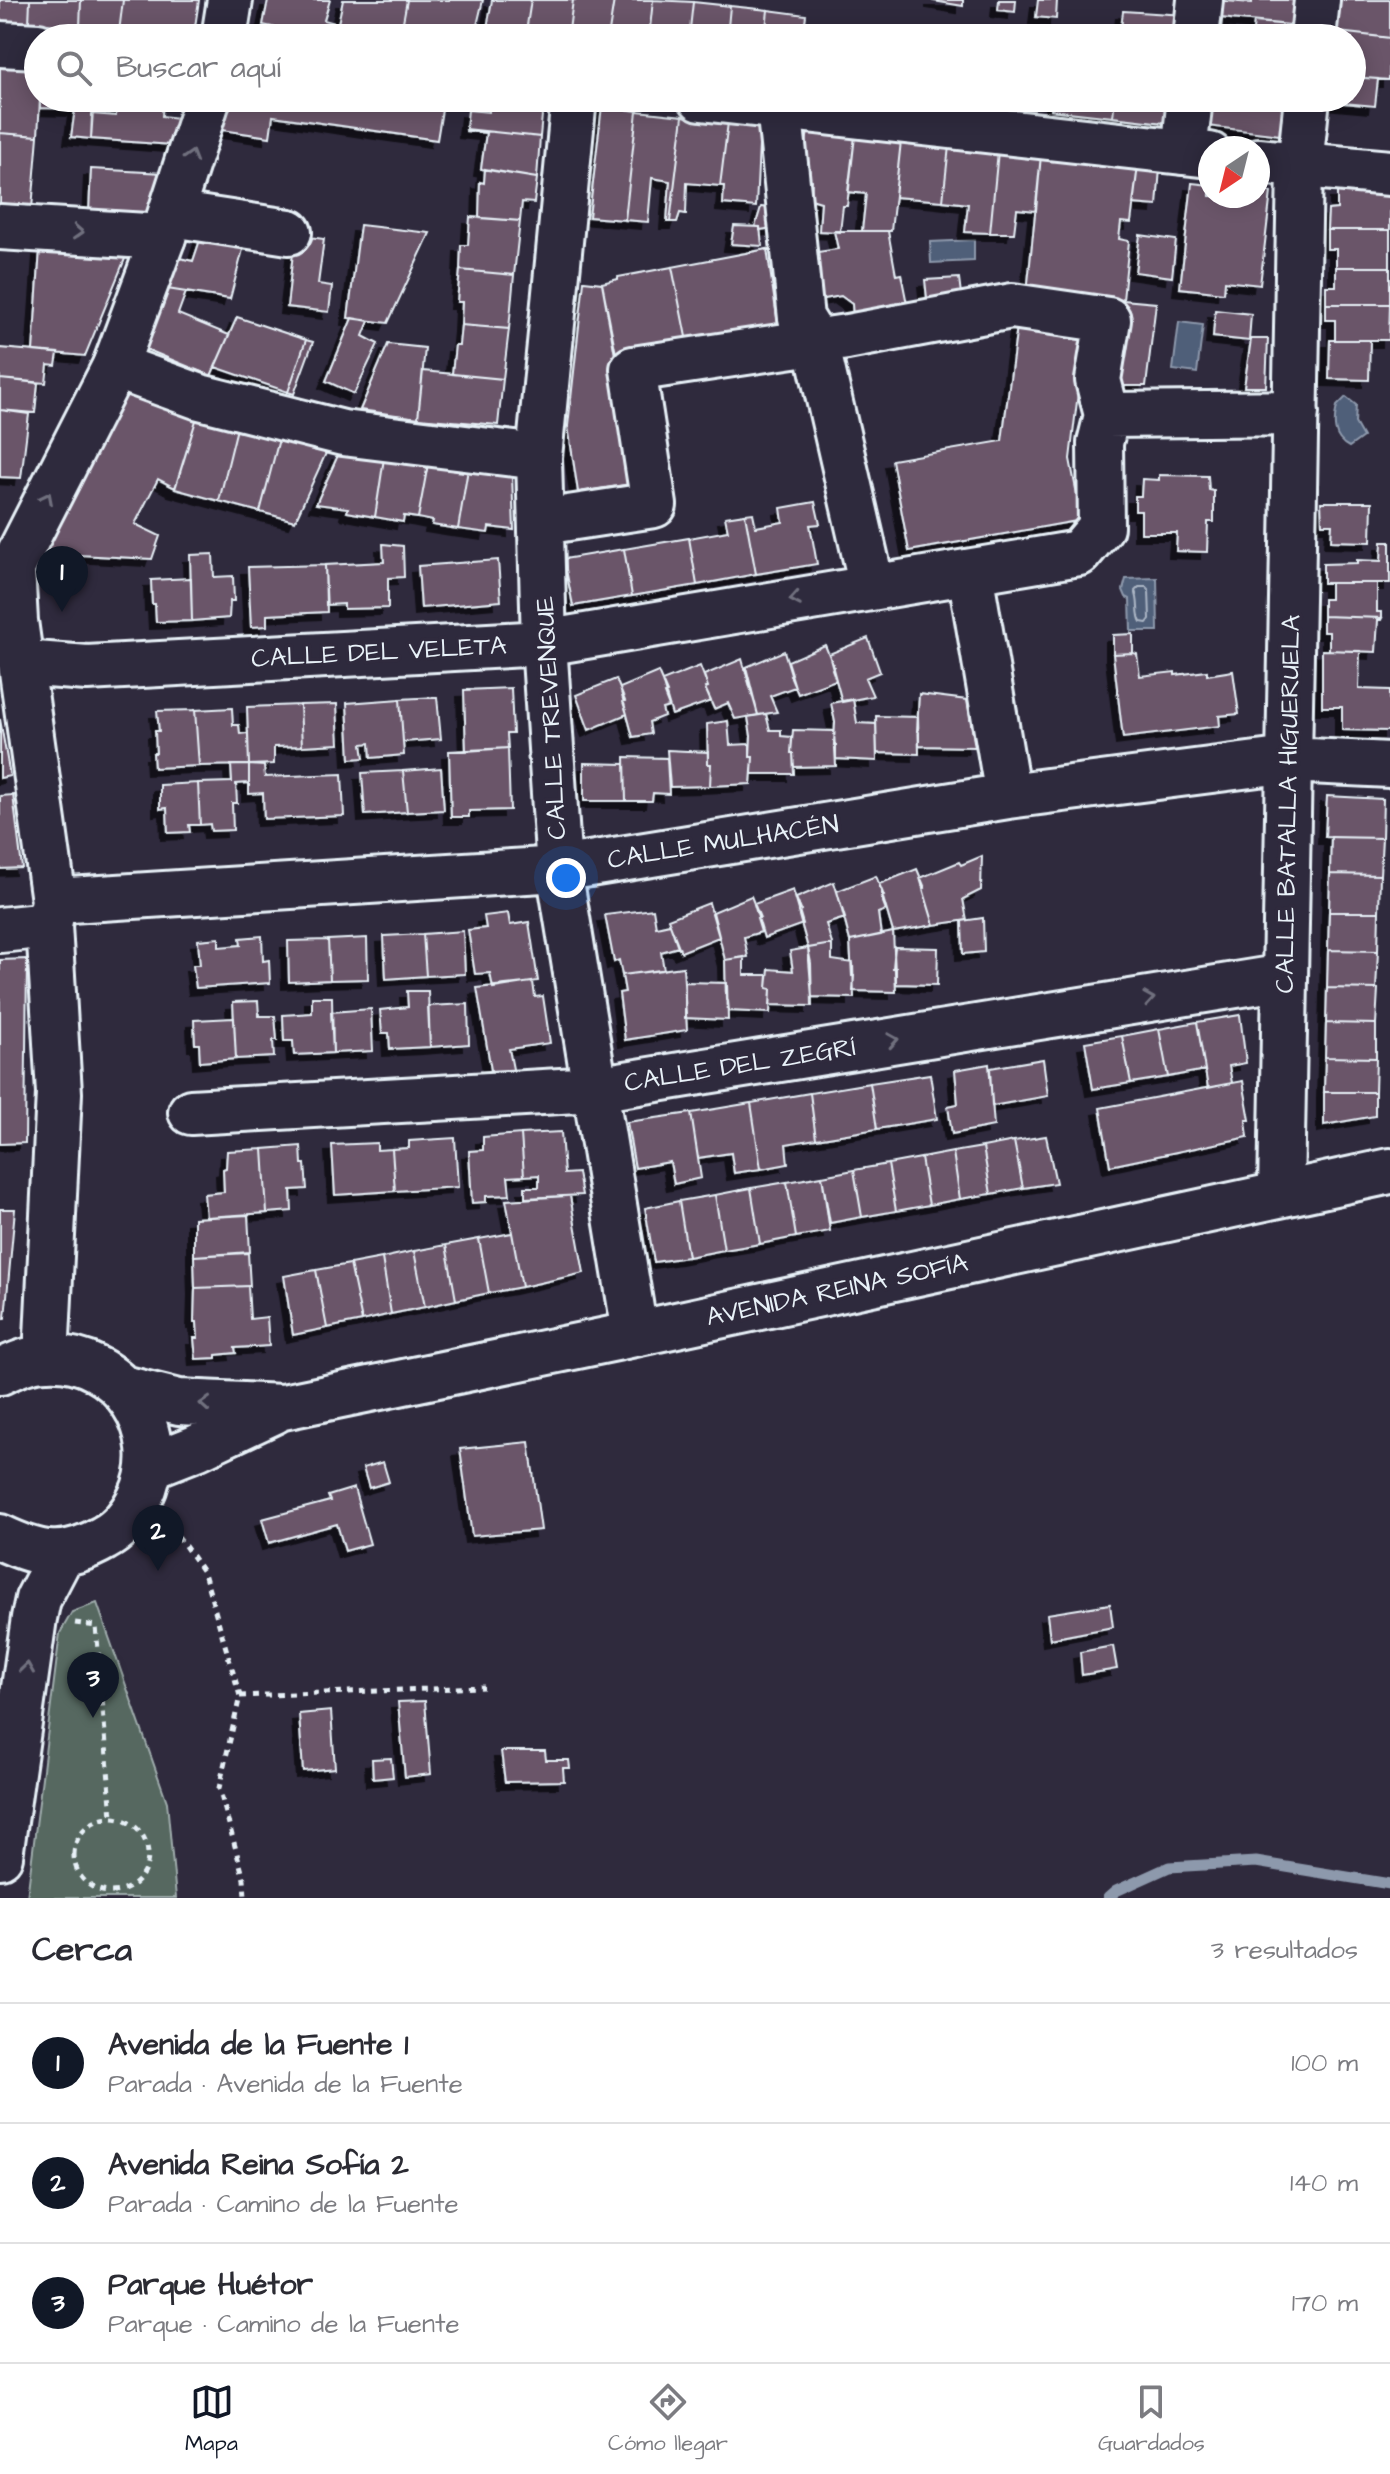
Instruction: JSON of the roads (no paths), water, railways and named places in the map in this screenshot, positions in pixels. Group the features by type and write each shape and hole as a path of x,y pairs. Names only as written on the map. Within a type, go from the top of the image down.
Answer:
{"street":[{"path":"226,24 230,0"},
{"path":"1197,24 1200,0"},
{"path":"1314,24 1317,0"},
{"path":"0,44 24,45"},
{"path":"46,1358 59,1093 52,913 22,663 6,566 115,366 167,225 203,112"},
{"name":"CALLE TREVENQUE","path":"573,112 539,457 544,643 559,869 635,1333"},
{"path":"780,112 801,318 816,342 872,586"},
{"path":"832,112 1197,153 1192,112"},
{"name":"CALLE BATALLA HIGUERUELA","path":"1281,1194 1296,413 1279,163 1301,112"},
{"path":"1279,163 1390,173"},
{"path":"0,227 167,225 289,232"},
{"path":"542,522 654,505 633,369 816,342 1012,306 1108,320 1098,380 1107,415 1296,413"},
{"path":"115,366 200,397 343,433 539,457"},
{"name":"CALLE DEL VELETA","path":"22,663 87,668 544,643 1079,553 1101,527 1100,443 1107,415"},
{"path":"970,572 1008,796"},
{"name":"CALLE MULHACÉN","path":"0,930 52,913 559,869 1008,796 1289,760 1390,765"},
{"name":"CALLE DEL ZEGRÍ","path":"191,1112 595,1089 1285,977"},
{"name":"AVENIDA REINA SOFÍA","path":"150,1466 283,1407 1390,1171"},
{"path":"0,1372 19,1363 46,1358 89,1364 107,1374 123,1388 141,1414 147,1431 150,1466 147,1484 132,1513 113,1533 88,1547 61,1555 30,1551 0,1537"},
{"name":"AVENIDA REINA SOFÍA","path":"123,1388 179,1402 283,1407"},
{"path":"0,1856 34,1618 38,1599 61,1555"}],"water":[{"path":"974,240 974,261 931,263 930,242"},
{"path":"1179,322 1203,325 1197,373 1173,370"},
{"path":"1346,397 1356,405 1355,423 1363,437 1349,447 1340,440 1335,424 1337,406"},
{"path":"1157,578 1158,631 1131,631 1130,599 1123,590 1126,579"}],"waterway":[{"path":"1108,1898 1116,1891 1169,1867 1256,1862 1390,1884"}],"place":[{"name":"Avenida de la Fuente 1","path":"62,612"},
{"name":"Avenida Reina Sofía 2","path":"158,1571"},
{"name":"Parque Huétor","path":"93,1718"}]}
